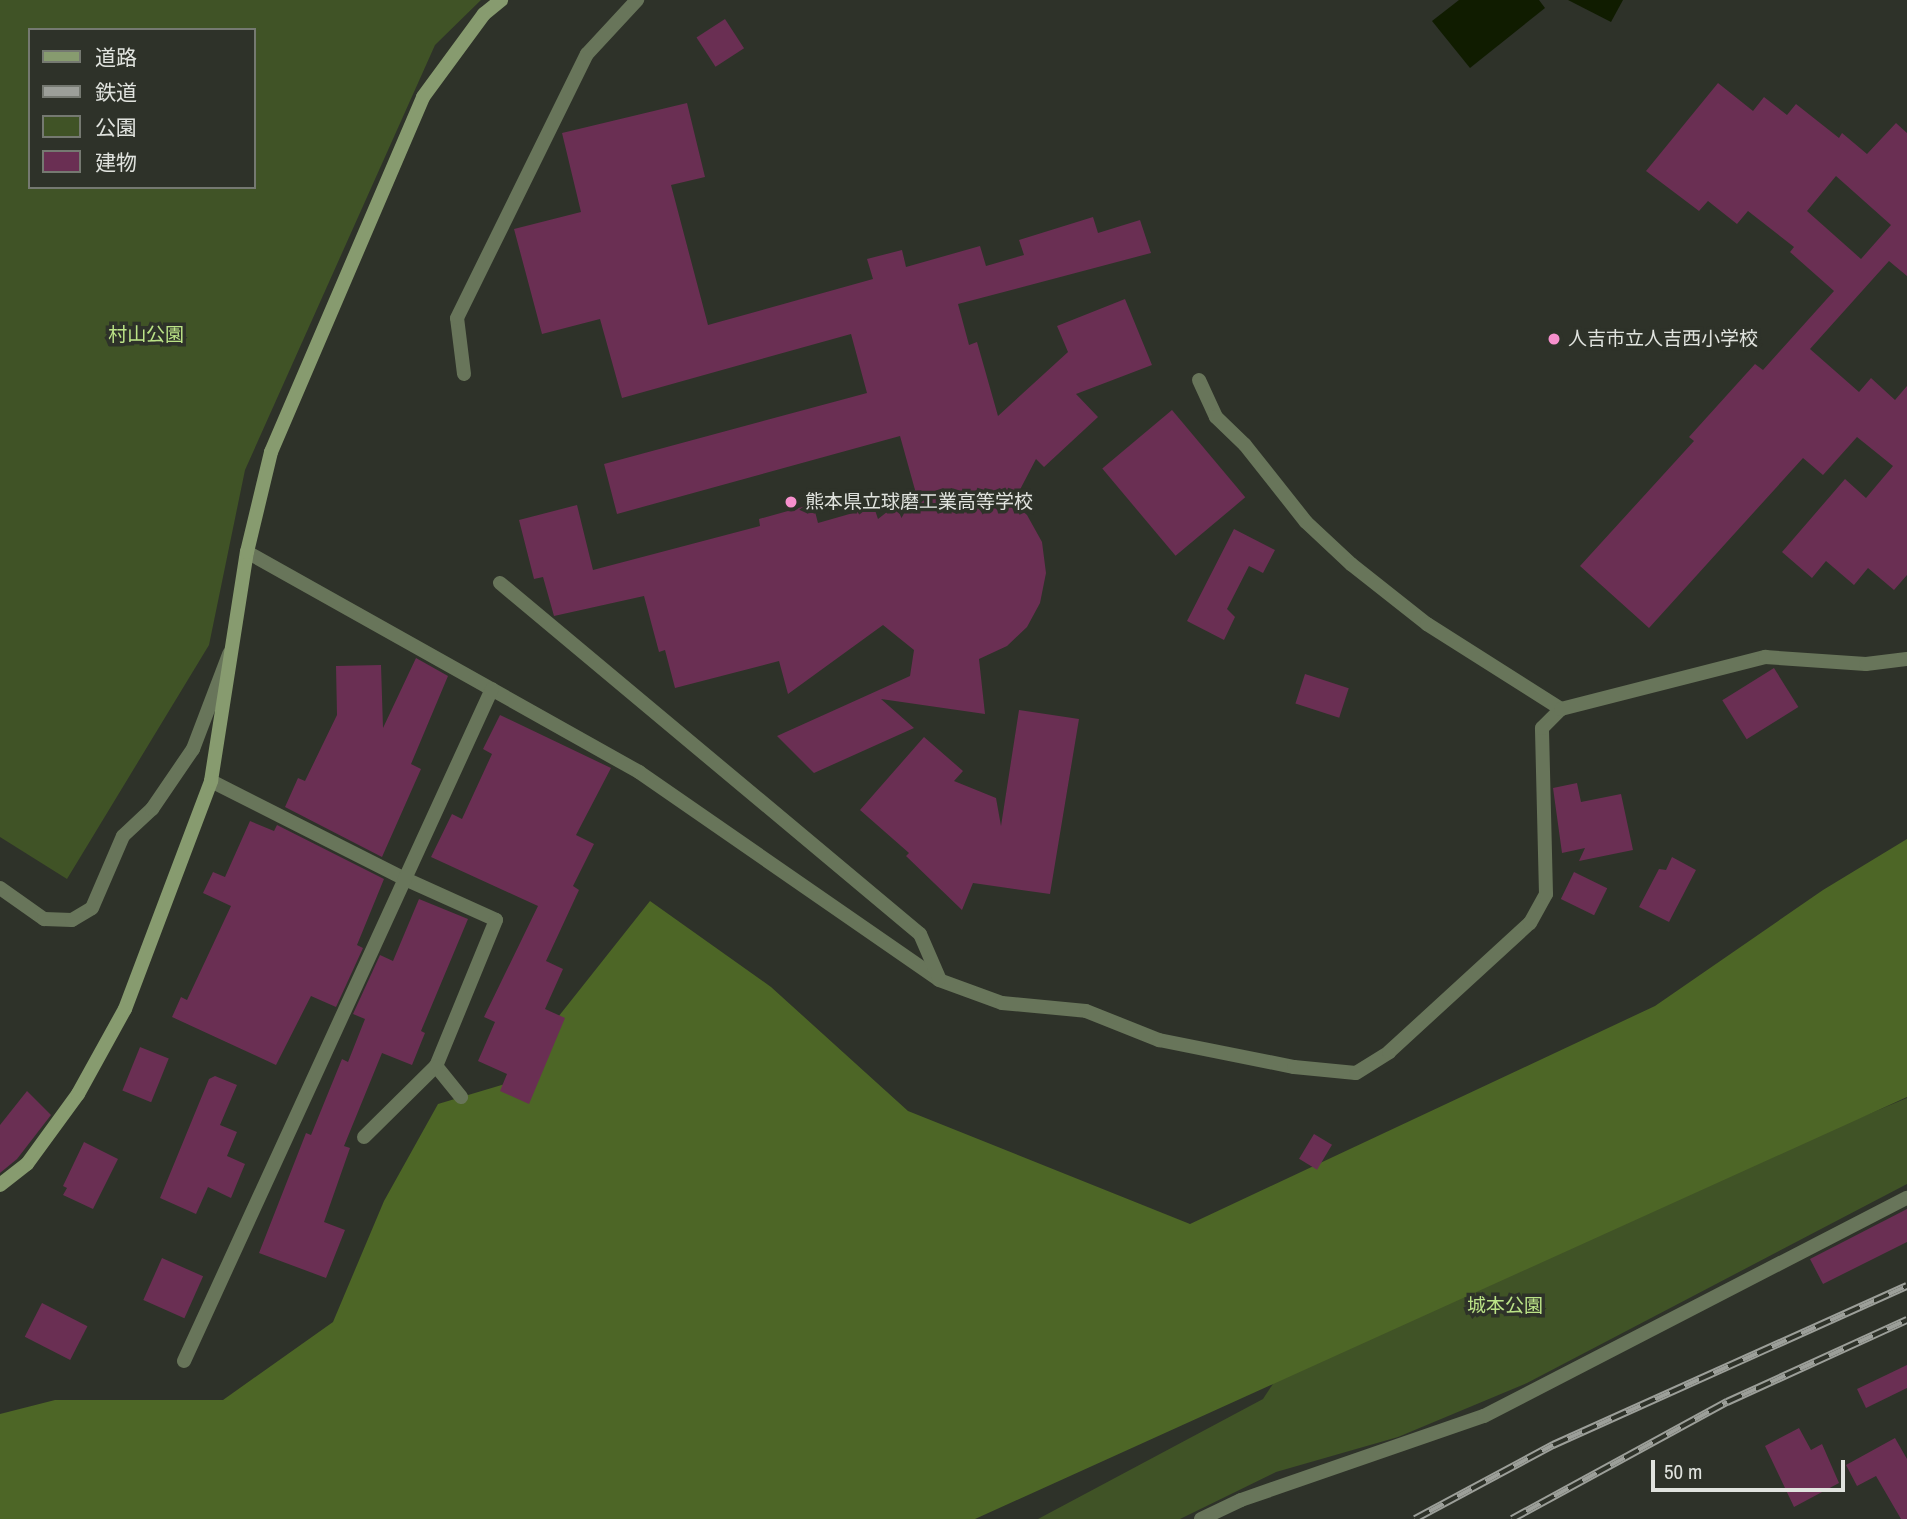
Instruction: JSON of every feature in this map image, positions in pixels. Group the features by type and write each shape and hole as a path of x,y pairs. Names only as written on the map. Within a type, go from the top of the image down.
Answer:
{"street":[{"path":"0,1185 27,1164 78,1094 125,1009 211,781 247,552 271,452 382,202 423,97 484,14 500,0"},
{"path":"464,374 457,318 587,54 637,0"},
{"path":"1199,380 1216,417 1245,445 1306,522 1351,564 1427,624 1561,709"},
{"path":"247,552 692,805 939,980 1002,1003 1086,1011 1159,1040 1294,1067 1356,1073 1390,1052 1530,923 1546,894 1542,728 1561,709 1765,657 1867,664 1907,659"},
{"path":"500,583 920,934 939,980"},
{"path":"0,888 44,919 72,920 92,908 123,836 152,809 193,749 233,645"},
{"path":"184,1361 403,878 492,689"},
{"path":"211,781 403,878 496,920 436,1066 364,1137"},
{"path":"436,1066 461,1097"},
{"path":"1201,1519 1241,1500 1483,1416 1907,1198"}],"green space":[{"name":"村山公園","path":"0,0 481,0 435,45 245,470 209,645 67,879 0,837"},
{"path":"1907,839 1907,1097 975,1519 0,1519 0,1414 55,1400 223,1400 333,1322 384,1201 438,1104 505,1084 650,901 771,987 908,1111 1190,1224 1655,1006 1823,890"},
{"name":"城本公園","path":"1907,1098 1907,1184 1527,1383 1398,1437 1276,1472 1180,1519 1038,1519 1263,1399 1292,1355"}],"shaded area":[{"path":"1459,0 1539,0 1545,8 1470,68 1432,21"},
{"path":"1568,0 1623,0 1611,22"}],"building":[{"path":"725,19 744,48 716,67 696,38"},
{"path":"1718,83 1753,111 1764,97 1787,115 1796,104 1839,138 1842,133 1867,154 1896,123 1907,133 1907,276 1889,261 1810,349 1859,392 1871,378 1895,400 1907,386 1907,575 1894,590 1868,568 1854,585 1826,561 1812,578 1782,552 1845,479 1866,498 1893,466 1857,437 1823,475 1803,458 1649,628 1580,566 1694,441 1689,437 1755,364 1763,370 1834,291 1790,252 1794,247 1748,211 1737,224 1708,201 1699,211 1646,171","holes":["1836,176 1891,225 1861,259 1807,211"]},
{"path":"687,103 705,177 671,185 708,325 873,279 867,259 902,250 906,267 980,246 986,266 1024,255 1019,240 1093,217 1098,233 1140,220 1151,253 958,304 969,345 977,342 998,416 1068,352 1057,326 1125,299 1152,365 1076,394 1098,417 1044,467 1036,459 1013,503 1027,515 1042,542 1046,573 1040,603 1027,627 1007,646 979,659 985,714 881,699 914,728 814,773 777,736 910,676 914,650 883,625 788,694 779,661 675,688 665,650 659,652 644,596 554,616 543,577 534,579 519,520 577,505 593,570 760,526 759,519 813,504 818,523 874,507 878,519 915,490 900,436 617,514 604,464 867,393 851,334 622,398 600,319 542,334 514,229 581,212 562,133"},
{"path":"1172,410 1245,497 1176,556 1102,468"},
{"path":"1234,529 1275,550 1263,573 1249,566 1227,609 1235,617 1224,640 1187,621"},
{"path":"416,658 448,676 411,764 421,769 382,857 285,807 298,778 305,781 337,715 336,666 381,665 383,728"},
{"path":"1774,668 1798,707 1747,739 1722,700"},
{"path":"1305,674 1349,688 1339,718 1295,703"},
{"path":"1019,710 1079,719 1050,894 973,883 962,910 906,856 909,853 860,810 924,737 963,771 954,781 996,798 1001,826"},
{"path":"500,715 611,768 576,835 594,844 573,886 579,890 546,961 563,969 545,1009 565,1018 529,1104 500,1091 507,1074 478,1061 495,1022 484,1017 538,906 431,857 452,814 462,819 492,754 483,749"},
{"path":"1577,783 1581,802 1621,794 1633,850 1579,861 1585,848 1562,853 1553,788"},
{"path":"250,821 274,831 277,825 384,879 357,945 363,948 336,1007 311,996 276,1065 172,1017 181,997 187,1000 231,906 203,893 213,872 225,877"},
{"path":"1672,857 1696,870 1669,922 1639,907 1659,869 1666,870"},
{"path":"1574,872 1607,888 1594,915 1561,899"},
{"path":"419,899 468,919 421,1031 425,1033 412,1065 382,1053 344,1146 350,1148 324,1222 345,1230 326,1278 259,1253 306,1133 311,1135 342,1059 348,1062 365,1019 353,1014 380,955 393,961"},
{"path":"140,1047 169,1059 151,1102 122,1091"},
{"path":"215,1076 237,1085 220,1125 237,1132 227,1156 245,1164 231,1198 208,1187 196,1214 160,1198 209,1079"},
{"path":"27,1091 51,1115 17,1159 0,1173 0,1125"},
{"path":"1314,1134 1332,1145 1317,1170 1299,1159"},
{"path":"84,1142 118,1159 93,1209 63,1195 67,1188 63,1186"},
{"path":"1907,1209 1907,1242 1823,1284 1810,1259"},
{"path":"162,1258 203,1276 184,1318 143,1300"},
{"path":"42,1303 87,1326 70,1360 25,1337"},
{"path":"1907,1365 1907,1388 1866,1408 1857,1389"},
{"path":"1799,1428 1811,1450 1822,1444 1839,1483 1794,1507 1765,1446"},
{"path":"1895,1438 1907,1459 1907,1519 1901,1519 1876,1476 1857,1486 1846,1465"}],"railway":[{"path":"1415,1519 1553,1445 1907,1286"},
{"path":"1512,1519 1727,1402 1907,1320"}],"place":[{"name":"人吉市立人吉西小学校","path":"1554,339"},
{"name":"熊本県立球磨工業高等学校","path":"791,502"}]}
